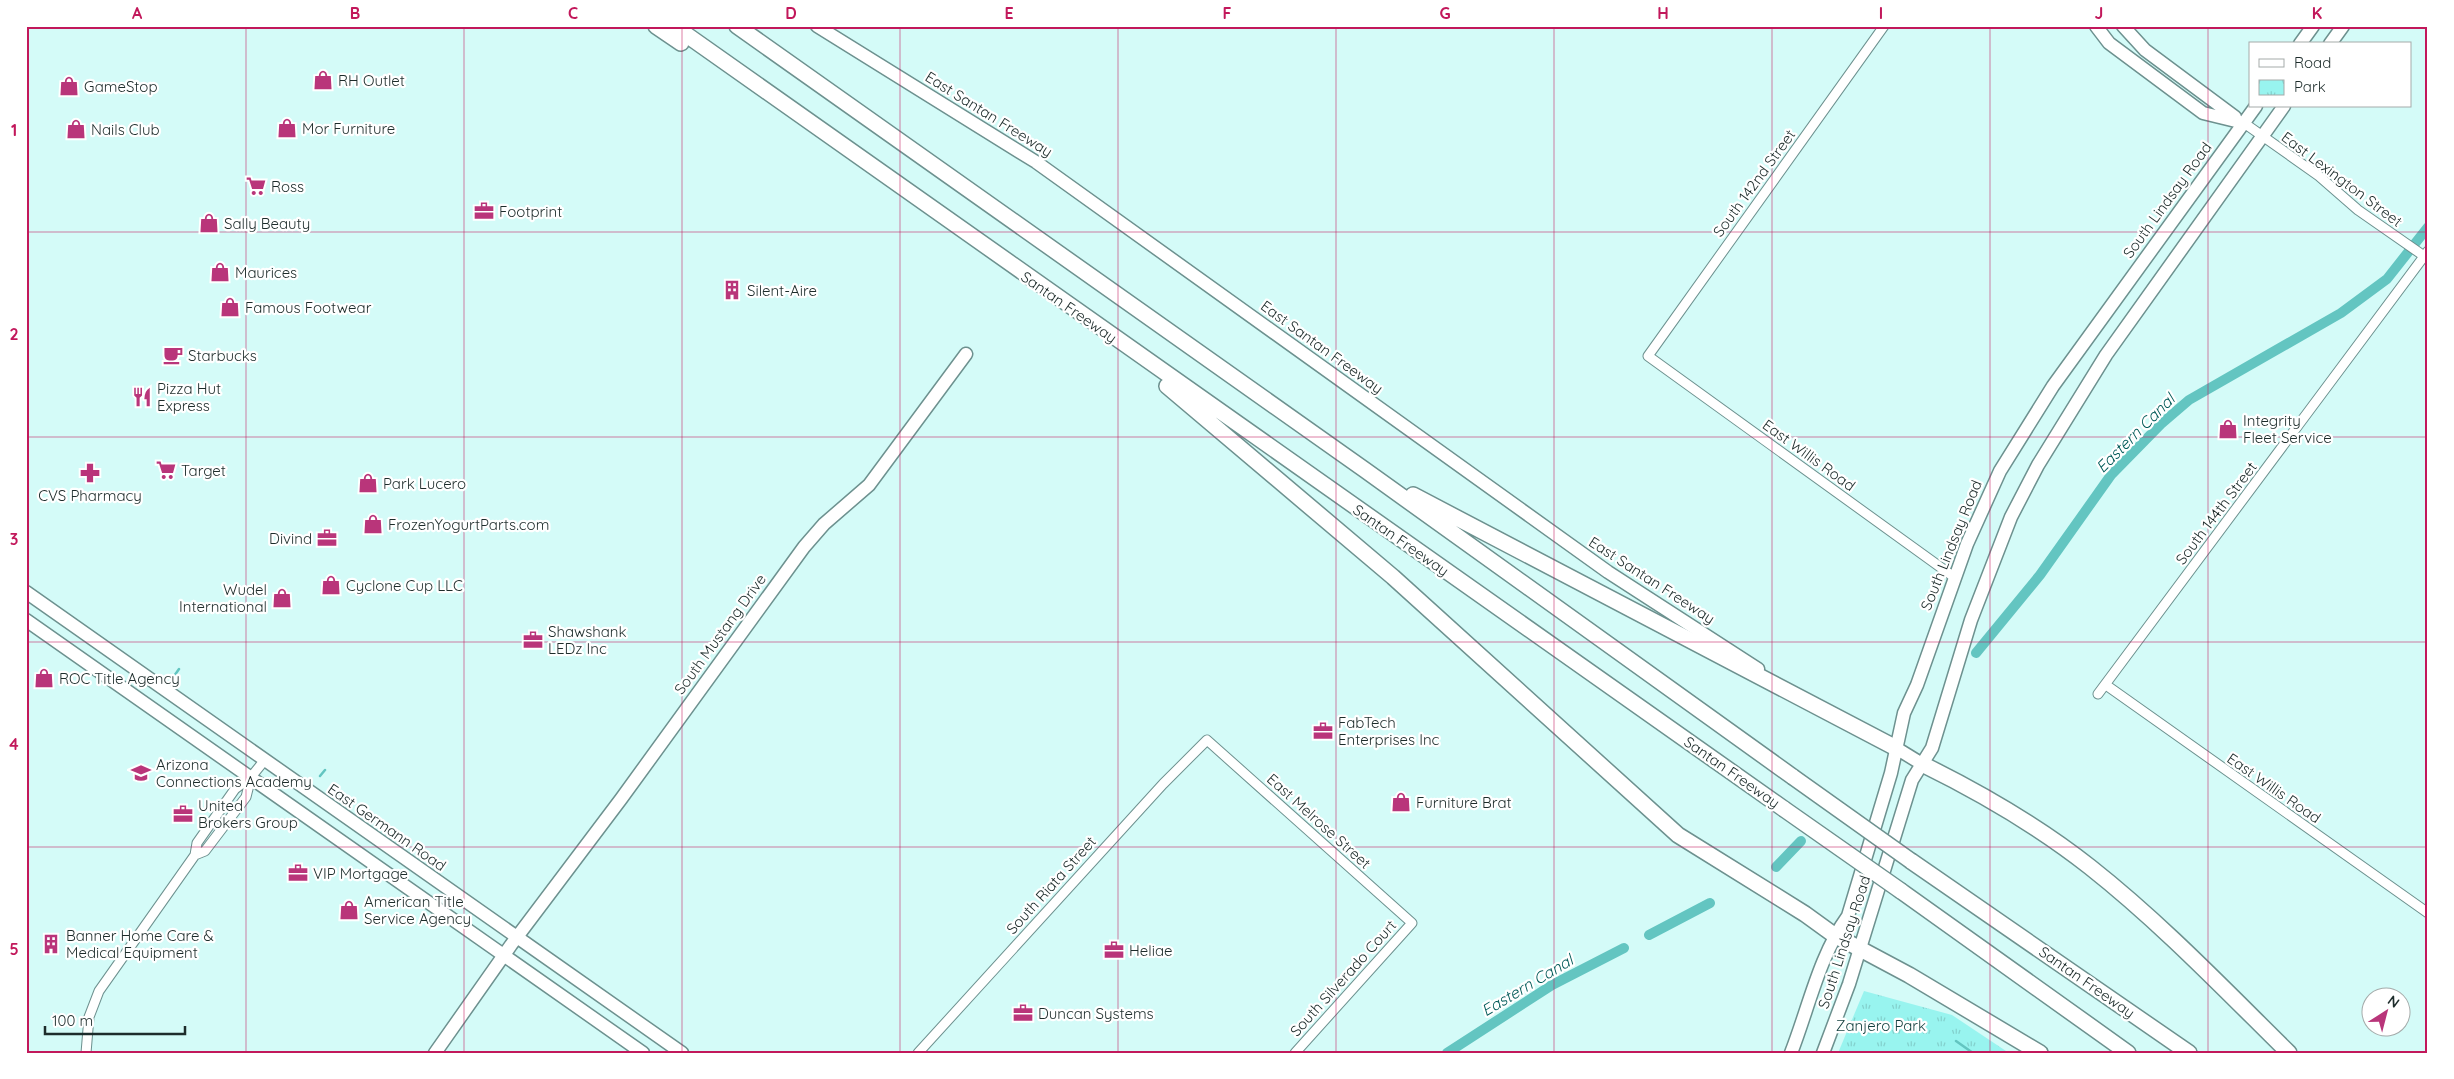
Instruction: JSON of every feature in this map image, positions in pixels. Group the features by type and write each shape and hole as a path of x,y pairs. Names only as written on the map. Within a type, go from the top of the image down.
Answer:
{"highway":[{"path":"656,26 749,89 801,117"},
{"name":"Santan Freeway","path":"674,26 1023,275 1901,891 2128,1053"},
{"name":"Santan Freeway","path":"737,26 1365,470 1911,861 2190,1053"},
{"path":"755,26 804,73"},
{"path":"1023,275 1150,373 1363,551 1667,826 1689,843 1805,914 1834,935 1909,975 2040,1053"},
{"path":"1365,470 1896,748"},
{"path":"1922,764 1954,780 2023,820 2090,867 2164,930 2289,1053"}],"main road":[{"name":"East Santan Freeway","path":"817,26 1036,162 1608,572 1804,699"},
{"path":"2096,26 2109,43 2203,112 2244,123"},
{"path":"2123,26 2145,50 2194,88 2244,123"},
{"path":"2301,42 2313,26"},
{"path":"2331,42 2343,26"},
{"name":"South Lindsay Road","path":"1791,1053 1807,1013 1821,966 1834,935 1848,916 1891,773 1904,714 1917,685 1954,577 1980,512 2000,471 2024,431 2120,292 2255,108"},
{"name":"South Lindsay Road","path":"1823,1053 1860,949 1912,780 1932,748 1980,593 2011,517 2038,465 2106,355 2283,108"},
{"name":"South Mustang Drive","path":"435,1053 511,946 621,799 804,547 824,524 869,486 966,354"},
{"name":"East Germann Road","path":"26,592 264,761 511,946 643,1053"},
{"name":"East Germann Road","path":"26,620 251,778 511,946 682,1053"},
{"path":"1896,748 1922,764"}],"street":[{"name":"South 142nd Street","path":"1648,356 1884,26"},
{"name":"East Lexington Street","path":"2244,123 2318,176 2358,210 2402,241 2423,253"},
{"name":"South 144th Street","path":"2098,694 2423,253"},
{"name":"East Willis Road","path":"1648,356 1954,577"},
{"name":"East Willis Road","path":"2106,685 2428,913"},
{"name":"East Melrose Street","path":"1207,740 1412,923"},
{"name":"South Riata Street","path":"918,1053 1163,784 1207,740"},
{"path":"86,1053 89,1017 99,991 195,855 205,851 246,797 251,778 264,761"},
{"name":"South Silverado Court","path":"1295,1053 1412,923"}],"green space":[{"name":"Zanjero Park","path":"1864,991 1952,1015 2009,1053 1838,1053"}],"waterway":[{"name":"Eastern Canal","path":"1976,653 2040,575 2111,475 2161,424 2189,400 2341,313 2387,279 2428,227"},
{"path":"172,679 179,669"},
{"path":"320,776 325,770"},
{"name":"Eastern Canal","path":"1776,867 1801,841"},
{"name":"Eastern Canal","path":"1649,935 1710,903"},
{"name":"Eastern Canal","path":"1447,1053 1552,985 1624,948"},
{"path":"1956,1041 1973,1053"}],"place":[{"name":"RH Outlet","path":"323,80"},
{"name":"GameStop","path":"69,86"},
{"name":"Mor Furniture","path":"287,128"},
{"name":"Nails Club","path":"76,129"},
{"name":"Ross","path":"256,186"},
{"name":"Footprint","path":"484,211"},
{"name":"Sally Beauty","path":"209,223"},
{"name":"Maurices","path":"220,272"},
{"name":"Silent-Aire","path":"732,290"},
{"name":"Famous Footwear","path":"230,307"},
{"name":"Starbucks","path":"173,355"},
{"name":"Pizza Hut Express","path":"142,397"},
{"name":"Integrity Fleet Service","path":"2228,429"},
{"name":"Target","path":"166,470"},
{"name":"CVS Pharmacy","path":"90,473"},
{"name":"Park Lucero","path":"368,483"},
{"name":"FrozenYogurtParts.com","path":"373,524"},
{"name":"Divind","path":"327,538"},
{"name":"Cyclone Cup LLC","path":"331,585"},
{"name":"Wudel International","path":"282,598"},
{"name":"Shawshank LEDz Inc","path":"533,640"},
{"name":"ROC Title Agency","path":"44,678"},
{"name":"FabTech Enterprises Inc","path":"1323,731"},
{"name":"Arizona Connections Academy","path":"141,773"},
{"name":"Furniture Brat","path":"1401,802"},
{"name":"United Brokers Group","path":"183,814"},
{"name":"VIP Mortgage","path":"298,873"},
{"name":"American Title Service Agency","path":"349,910"},
{"name":"Banner Home Care & Medical Equipment","path":"51,944"},
{"name":"Heliae","path":"1114,950"},
{"name":"Duncan Systems","path":"1023,1013"}]}
